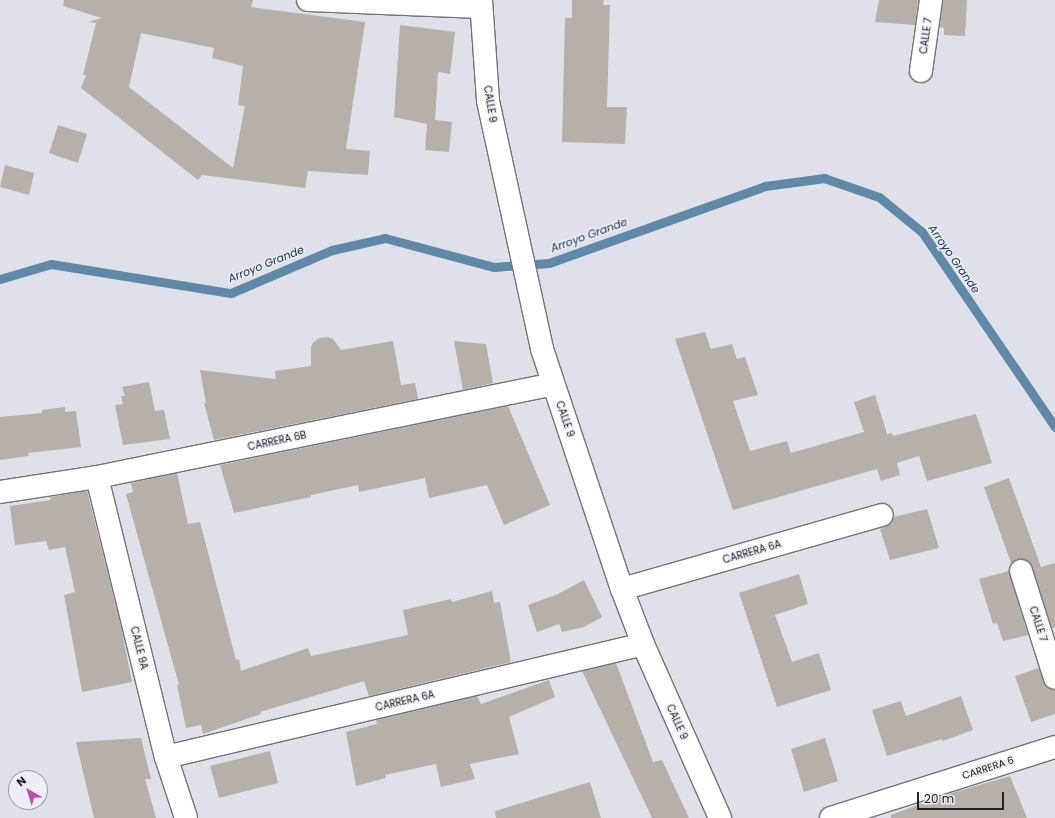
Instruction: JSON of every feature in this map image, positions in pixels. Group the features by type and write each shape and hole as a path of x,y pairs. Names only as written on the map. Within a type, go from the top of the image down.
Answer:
{"street":[{"path":"310,0 481,4"},
{"name":"CALLE 7","path":"921,71 930,0"},
{"name":"CALLE 9","path":"481,4 488,101 542,349 622,589 643,644 720,818"},
{"name":"CARRERA 6B","path":"0,492 97,478 553,384"},
{"name":"CALLE 9A","path":"97,478 166,757 186,818"},
{"name":"CARRERA 6A","path":"622,589 882,515"},
{"name":"CALLE 7","path":"1021,571 1055,678"},
{"name":"CARRERA 6A","path":"166,757 643,644"},
{"name":"CARRERA 6","path":"830,818 1055,747"}],"building":[{"path":"64,0 253,0 251,7 365,22 346,149 370,151 368,175 308,171 305,188 202,175 198,180 81,88 86,75 83,75 96,23 88,22 102,18 63,6","holes":["141,33 214,48 212,58 243,66 238,105 245,106 233,168 129,87"]},
{"path":"572,0 604,0 603,5 610,5 607,107 627,107 625,144 562,142 565,18 572,18"},
{"path":"879,0 918,0 915,25 875,22"},
{"path":"943,0 967,0 965,36 944,35 944,28 940,27"},
{"path":"400,25 455,32 450,74 438,72 435,120 452,122 449,152 425,150 427,124 394,117"},
{"path":"58,125 87,134 78,163 49,153"},
{"path":"5,165 34,173 29,195 0,187"},
{"path":"705,332 711,349 732,344 737,359 745,357 758,395 733,401 750,451 787,441 791,453 864,432 854,402 875,395 887,434 892,433 893,436 976,414 992,463 927,481 919,456 897,463 900,475 881,481 877,469 733,510 675,339"},
{"path":"327,337 333,339 341,350 393,341 401,385 415,383 418,399 214,440 204,403 206,403 200,370 276,379 275,371 311,366 311,347 313,343 319,338"},
{"path":"454,341 486,344 493,383 463,390"},
{"path":"149,382 155,411 164,410 170,439 123,445 115,405 123,404 121,396 125,396 122,387"},
{"path":"508,406 550,505 504,525 487,485 429,498 425,478 359,492 358,485 311,495 311,497 234,513 220,465"},
{"path":"65,407 65,412 76,411 81,447 28,453 29,456 0,460 0,417 42,413 42,410"},
{"path":"177,473 188,524 200,522 236,660 239,659 241,671 308,648 311,656 408,635 403,610 451,599 452,602 492,591 494,603 500,602 511,662 369,696 364,681 260,712 261,714 203,734 201,725 186,728 177,685 179,685 126,494 133,492 131,483"},
{"path":"1009,478 1041,567 1055,563 1055,628 1052,628 1030,562 1024,559 1018,559 1011,563 984,487"},
{"path":"87,491 121,626 132,682 82,692 64,595 75,592 65,547 49,550 46,541 15,545 10,506 51,500 50,497"},
{"path":"927,509 939,548 890,560 880,529 891,524 894,517"},
{"path":"1009,571 1028,635 1003,641 997,623 993,624 979,579"},
{"path":"799,574 808,604 775,615 792,662 819,653 831,690 777,707 739,593"},
{"path":"584,580 602,617 584,627 562,632 559,624 537,632 528,605 558,594"},
{"path":"616,663 653,762 662,760 689,818 652,818 582,671"},
{"path":"1039,668 1046,687 1055,690 1055,714 1031,722 1015,676"},
{"path":"549,680 555,697 509,717 519,754 470,764 475,779 441,787 436,764 385,775 386,778 356,786 346,732 377,724 376,720 477,696 481,704"},
{"path":"961,696 973,730 943,741 942,739 887,756 872,710 901,701 906,716"},
{"path":"141,738 151,779 145,779 156,818 94,818 76,742"},
{"path":"825,738 838,781 804,792 791,749"},
{"path":"270,751 278,783 219,798 210,766"},
{"path":"1010,776 1027,818 891,818 891,815 942,796"},
{"path":"590,782 601,818 496,818 495,811"}],"waterway":[{"name":"Arroyo Grande","path":"0,279 51,264 231,293 332,250 385,238 494,267 549,263 765,186 824,178 879,197 922,232 1055,427"}]}
